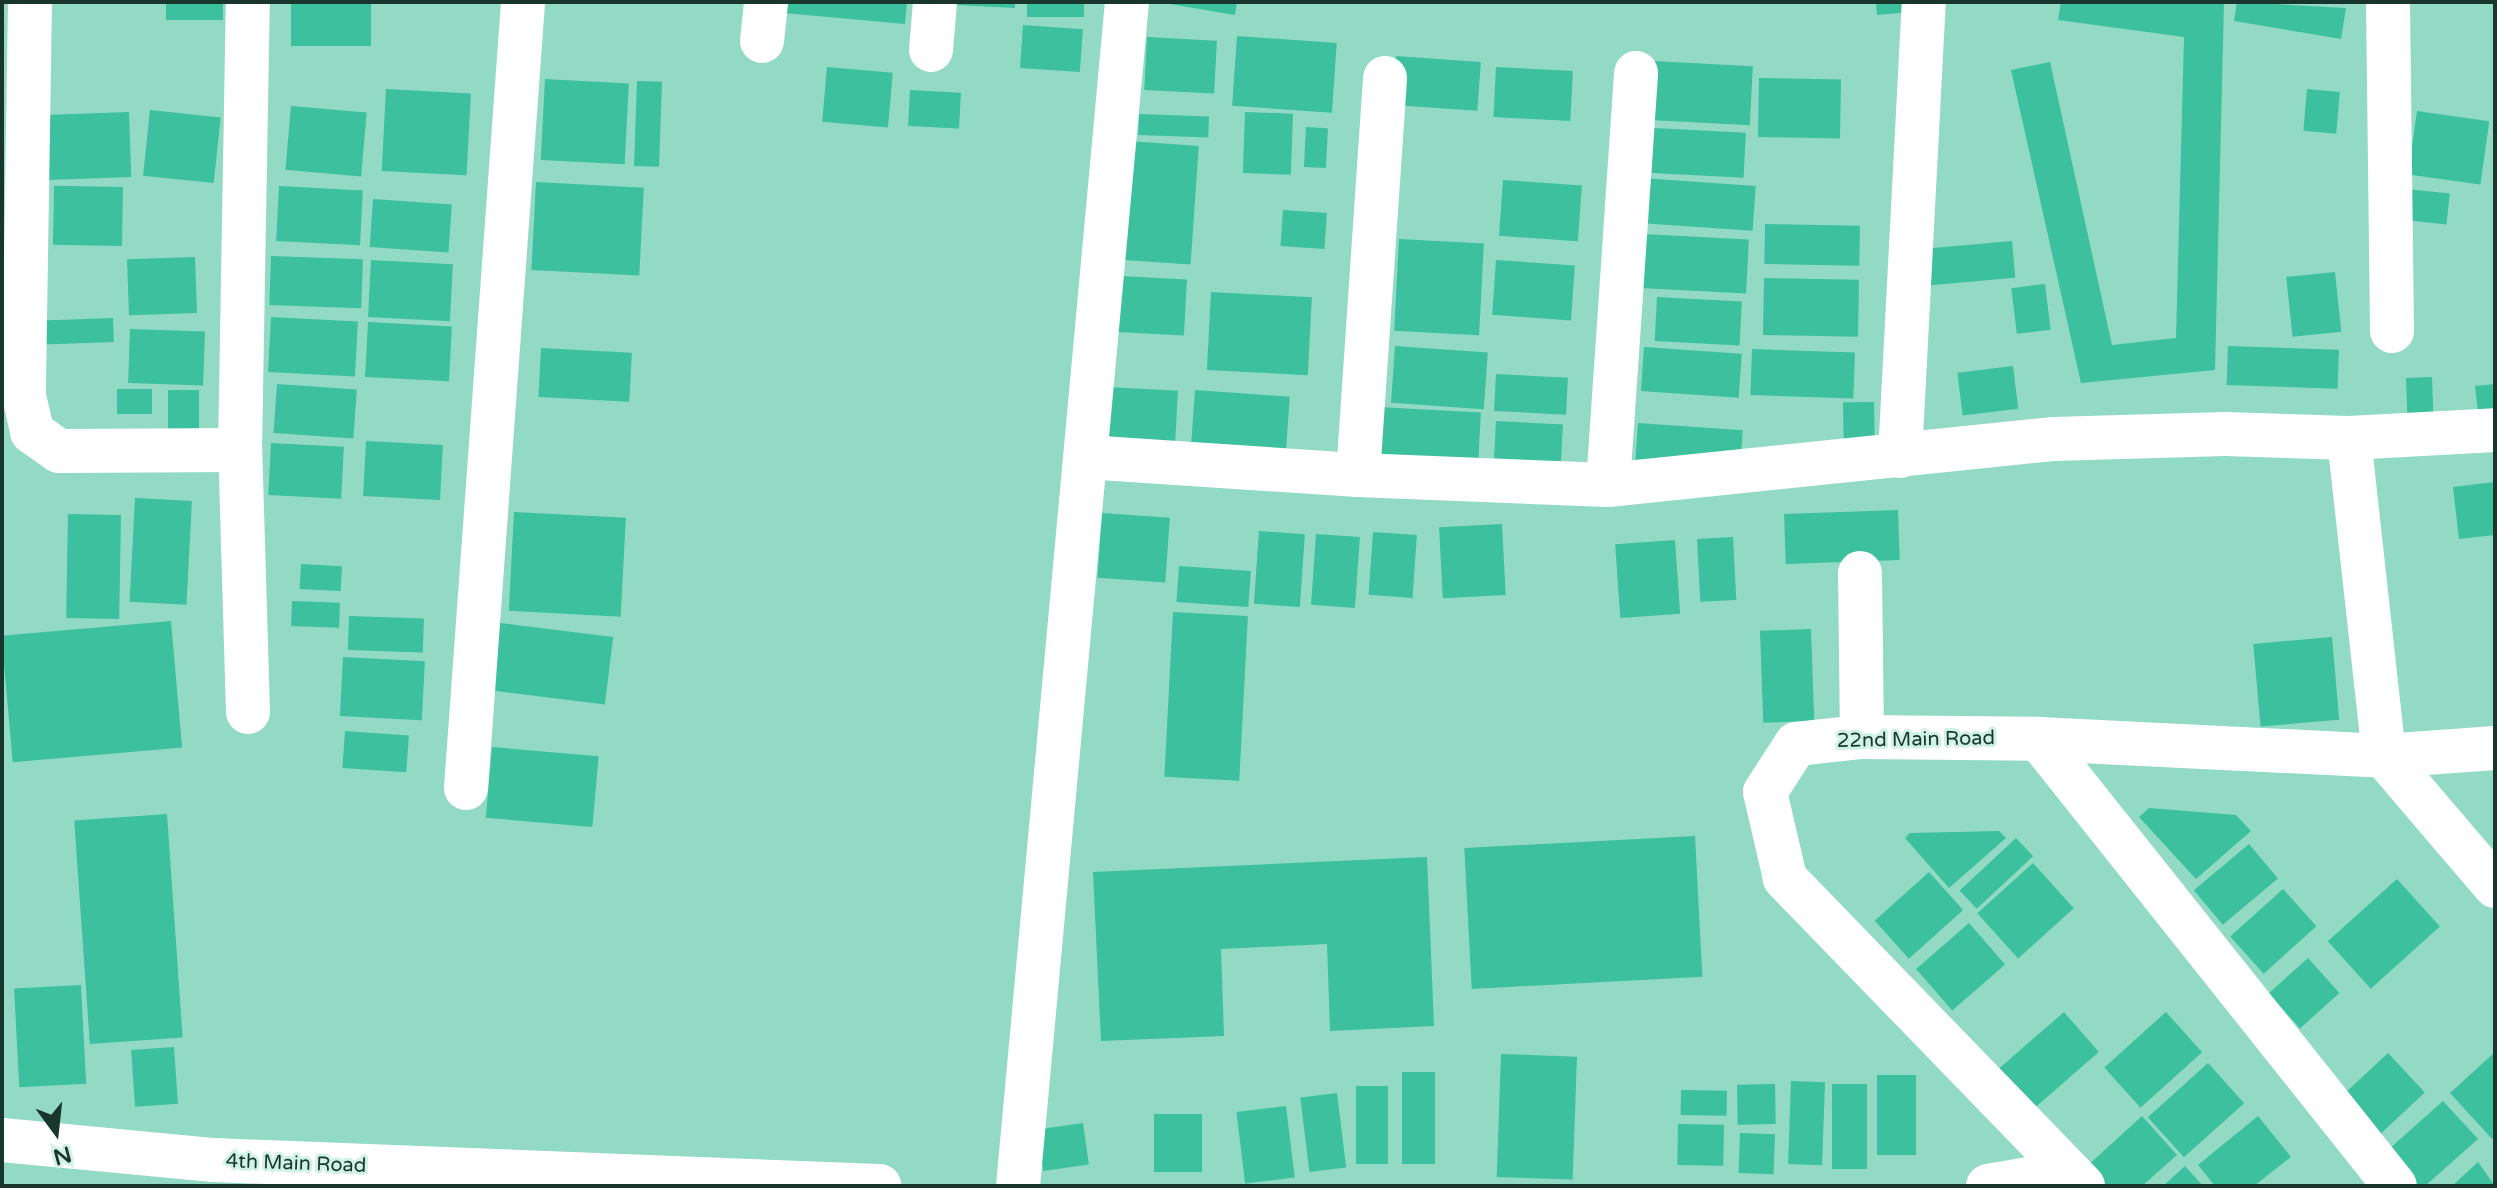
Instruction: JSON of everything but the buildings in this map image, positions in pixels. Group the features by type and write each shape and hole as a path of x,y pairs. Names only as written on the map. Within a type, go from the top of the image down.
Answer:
{"street":[{"path":"30,2 24,396 32,432 59,451 240,450"},
{"path":"248,2 240,450 248,712"},
{"path":"466,788 523,2"},
{"path":"931,50 935,2"},
{"path":"1018,1186 1127,2"},
{"path":"1900,456 1924,2"},
{"path":"2388,2 2392,331"},
{"path":"1608,485 1636,73"},
{"path":"1358,475 1385,78"},
{"path":"1086,457 1358,475 1608,485 2053,439 2225,434 2349,438 2495,430"},
{"path":"2349,438 2384,756 2495,886"},
{"path":"1860,573 1862,737"},
{"name":"22nd Main Road","path":"2076,1179 1785,878 1765,792 1796,744 1862,737 2039,739 2384,756 2495,748"},
{"path":"2039,739 2395,1186"},
{"name":"4th Main Road","path":"2,1140 212,1173 879,1186"},
{"path":"1988,1186 2076,1179"}]}
